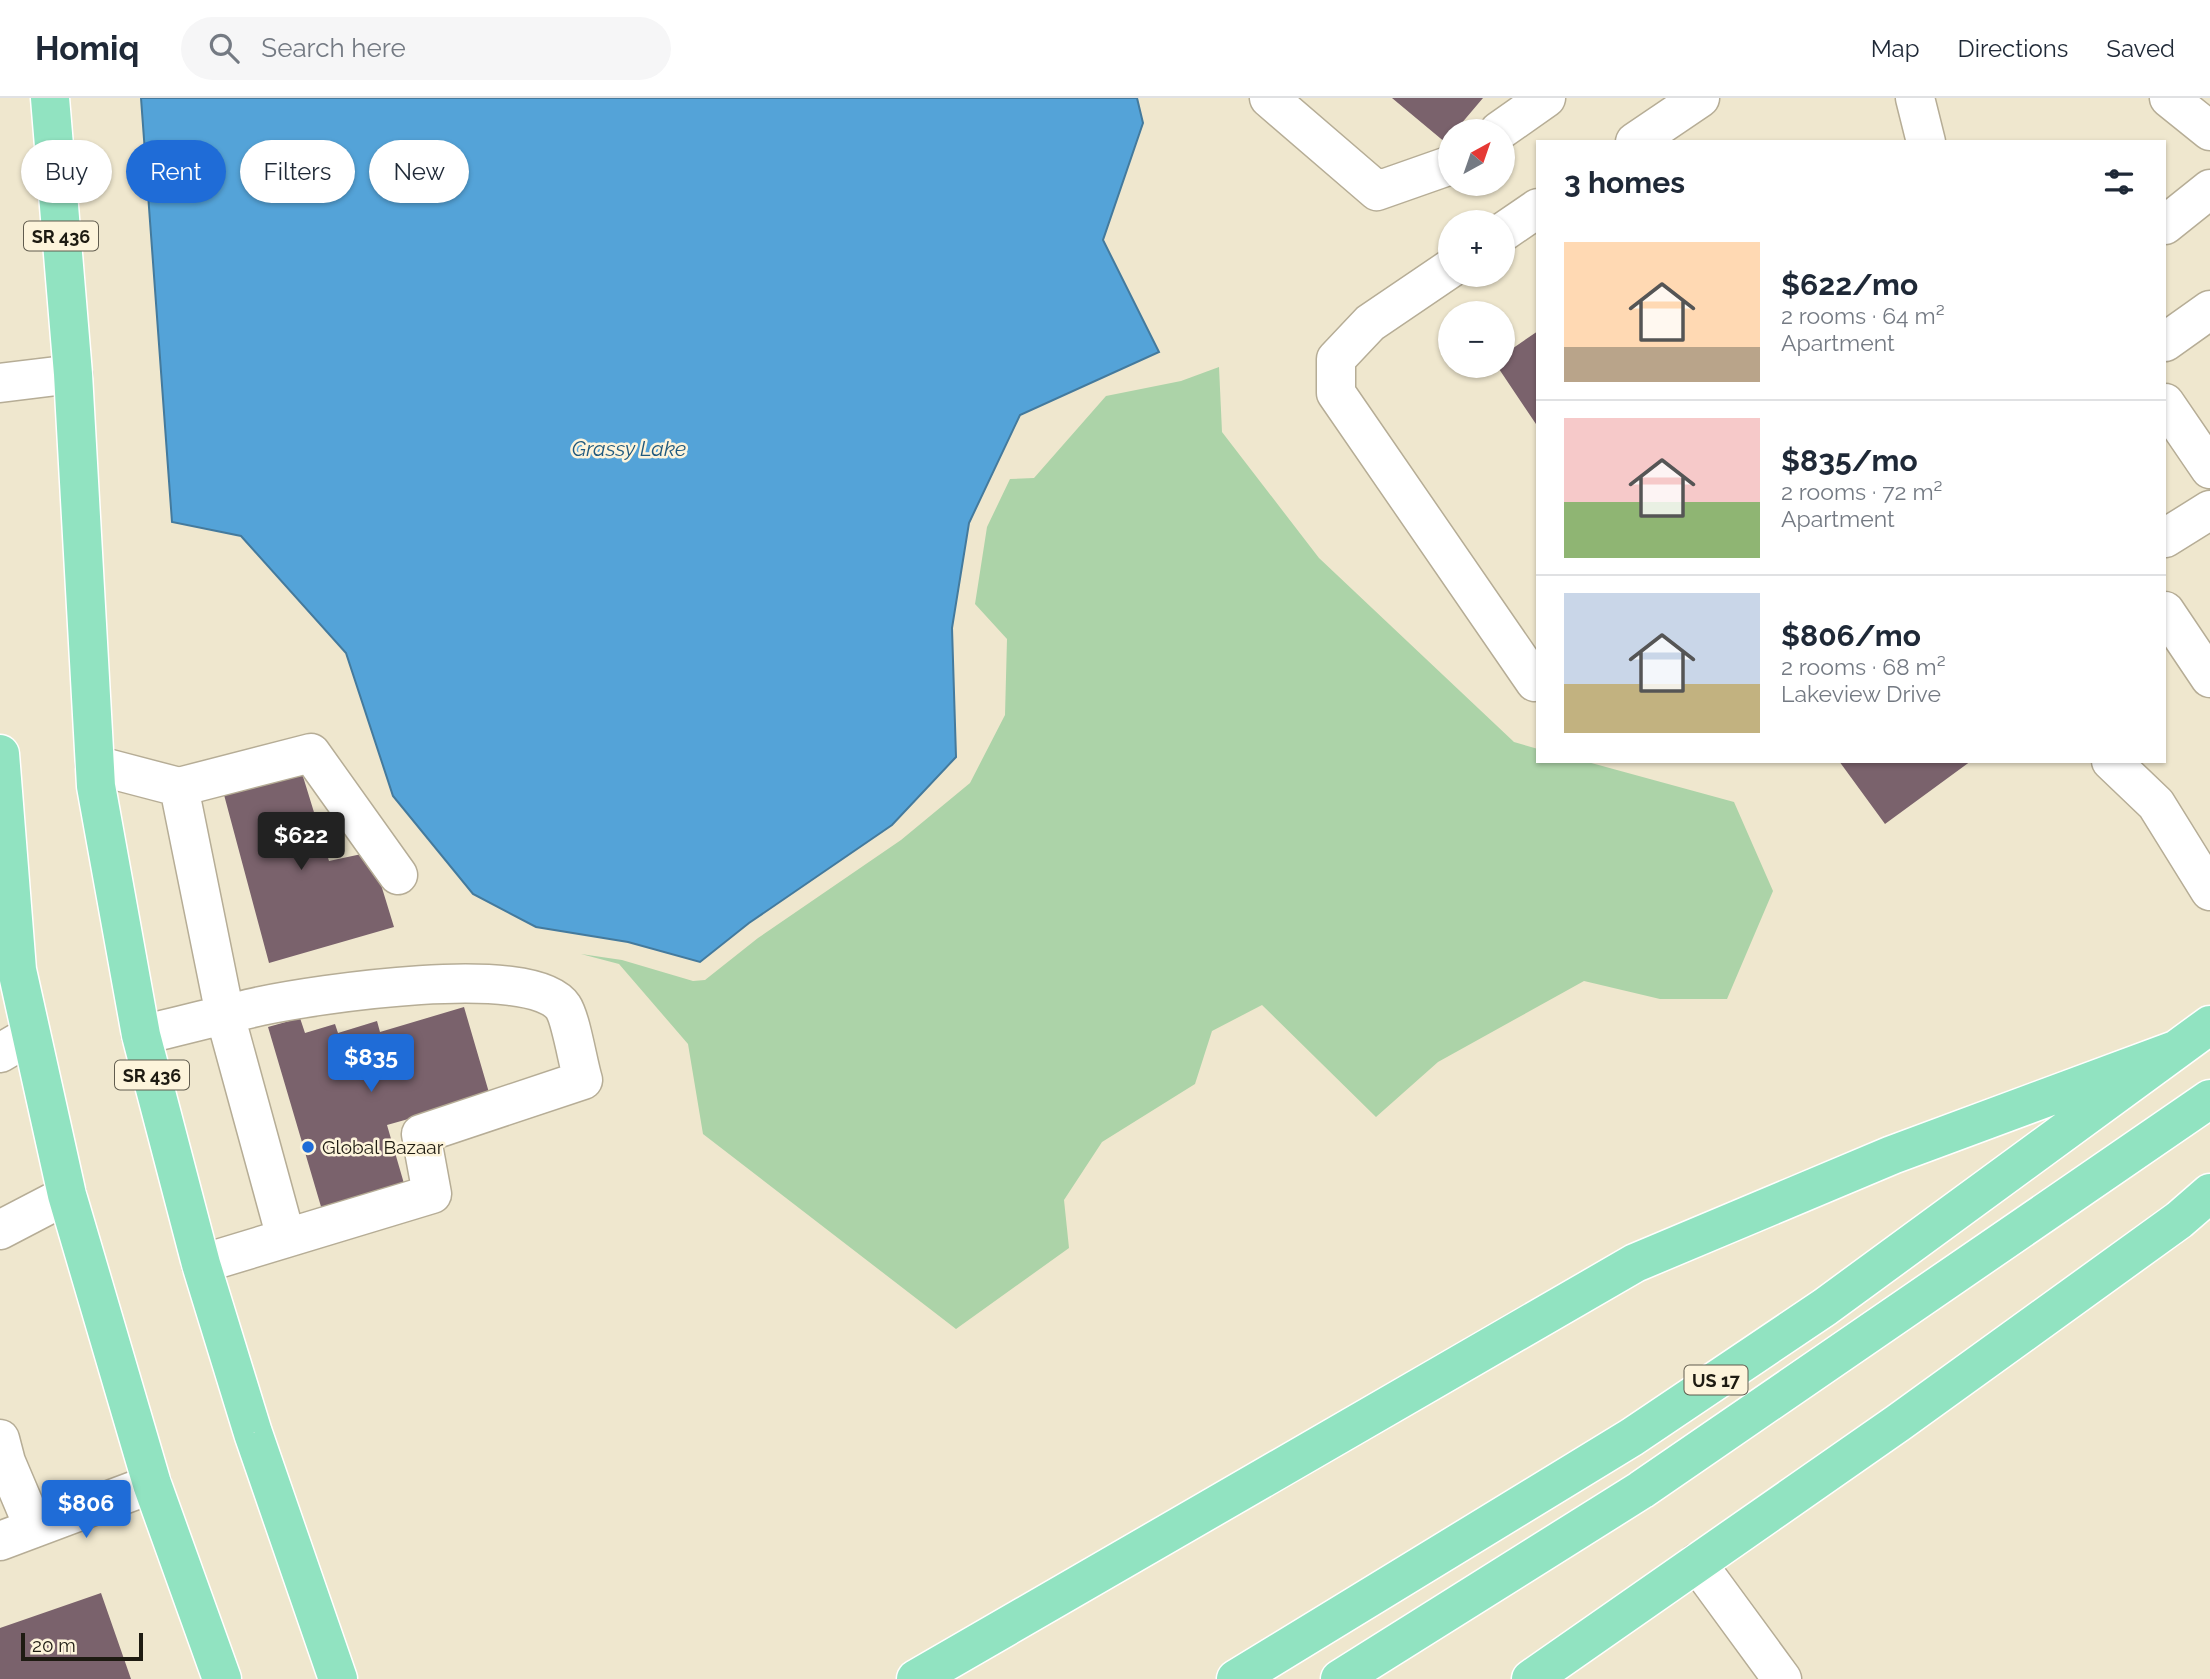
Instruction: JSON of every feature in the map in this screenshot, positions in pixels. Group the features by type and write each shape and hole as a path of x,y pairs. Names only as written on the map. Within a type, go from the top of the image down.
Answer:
{"main road":[{"name":"SR 436","path":"50,98 73,374 96,786 141,1035 201,1264 253,1433 338,1679"},
{"path":"0,754 3,840 17,970 16,1044 67,1195 152,1483 222,1679"},
{"name":"US 17","path":"1236,1679 1643,1429 1825,1307 2210,1024"},
{"path":"916,1679 1635,1263 1892,1155 2175,1050"},
{"name":"US 17","path":"1340,1679 1653,1482 2210,1099"},
{"path":"1531,1679 1920,1407 2179,1220 2210,1193"}],"street":[{"path":"1269,98 1377,191 1438,170"},
{"path":"1516,119 1546,98"},
{"path":"1639,140 1700,98"},
{"path":"1915,98 1926,140"},
{"path":"2169,98 2210,131"},
{"path":"2166,224 2210,189"},
{"path":"1515,224 1536,209"},
{"path":"1438,277 1370,323 1336,359 1336,393 1536,681"},
{"path":"2166,341 2210,310"},
{"path":"0,383 73,374"},
{"path":"2166,404 2210,469"},
{"path":"2166,537 2210,510"},
{"path":"2166,612 2210,678"},
{"path":"95,765 179,786 311,753 398,875"},
{"path":"2113,763 2156,804 2210,891"},
{"path":"179,786 225,1015 286,1238"},
{"path":"141,1035 262,1006 406,986 503,983 545,992 563,1008 583,1080 421,1134 432,1194 201,1264"},
{"path":"0,1230 67,1195"},
{"path":"0,1439 17,1535 152,1483"},
{"path":"1697,1563 1783,1679"}],"green space":[{"path":"1219,367 1222,432 1319,558 1514,742 1536,748 1536,763 1591,763 1734,802 1773,891 1727,999 1660,999 1584,981 1438,1062 1376,1117 1262,1005 1212,1031 1195,1084 1102,1142 1064,1200 1069,1248 956,1329 703,1134 688,1044 619,964 581,954 622,960 693,981 705,980 758,938 901,840 970,783 1005,715 1007,639 975,604 987,527 1010,479 1034,478 1106,396 1181,381"}],"water":[{"name":"Grassy Lake","path":"141,98 1137,98 1143,123 1103,240 1159,352 1020,415 969,523 952,628 956,757 892,825 749,923 700,962 628,942 536,927 473,894 393,796 346,653 241,536 172,522 149,203 226,203 226,140 144,140"}],"building":[{"path":"1392,98 1483,98 1465,119 1438,119 1438,136"},
{"path":"1536,332 1536,424 1505,378 1515,378 1515,347"},
{"path":"1840,763 1968,763 1885,824"},
{"path":"301,770 329,861 371,852 394,927 269,963 223,791"},
{"path":"464,1007 490,1096 387,1125 405,1187 322,1210 268,1027 300,1018 305,1033 335,1024 338,1033 377,1021 380,1032"},
{"path":"101,1593 131,1679 0,1679 0,1628"}],"place":[{"name":"Global Bazaar","path":"308,1147"}]}
